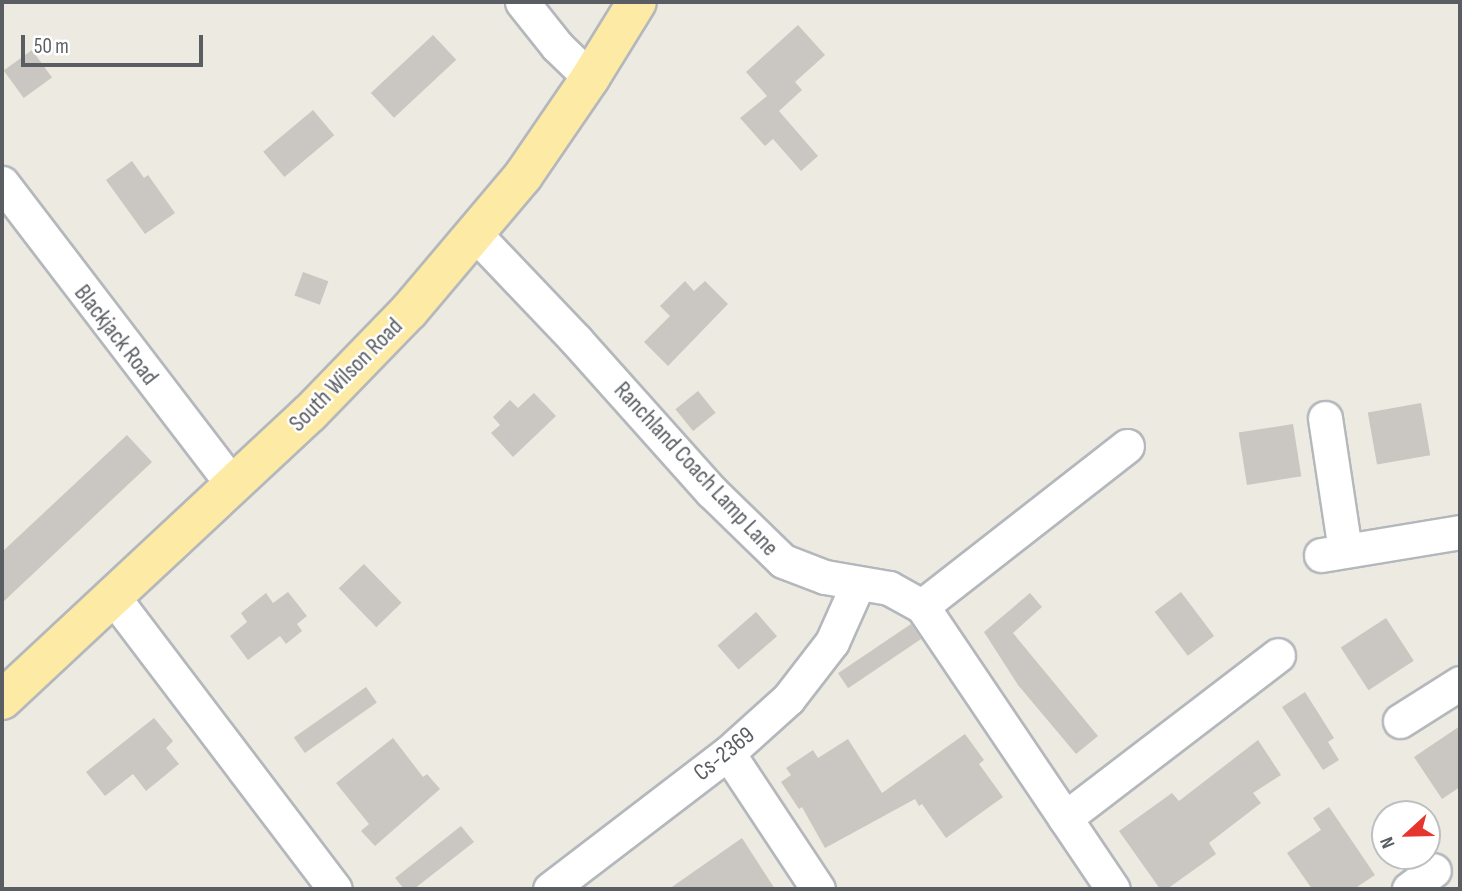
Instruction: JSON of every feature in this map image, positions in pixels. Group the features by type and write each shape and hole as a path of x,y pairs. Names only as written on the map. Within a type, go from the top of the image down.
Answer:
{"main road":[{"name":"South Wilson Road","path":"2,700 233,485 391,330 476,235 523,176 590,78 637,2"}],"street":[{"path":"522,2 558,47 590,78"},
{"name":"Blackjack Road","path":"2,183 233,485"},
{"name":"Ranchland Coach Lamp Lane","path":"476,235 576,340 711,491 783,561 804,571 858,584 889,588 922,606 1113,889"},
{"path":"1325,418 1333,553 1460,532"},
{"path":"922,606 1126,446"},
{"name":"Cs-2369","path":"550,889 728,753 788,699 815,667 840,627 858,584"},
{"path":"114,598 335,889"},
{"path":"1065,818 1278,655"},
{"path":"1400,721 1460,683"},
{"path":"728,753 818,889"}],"building":[{"path":"798,25 825,55 795,82 802,90 779,111 818,156 801,171 773,139 765,146 740,118 767,96 746,72"},
{"path":"433,35 456,60 394,118 371,93"},
{"path":"32,50 52,78 24,98 4,71"},
{"path":"313,110 334,135 284,177 263,152"},
{"path":"132,161 144,178 148,175 175,213 145,234 106,180"},
{"path":"303,272 328,281 320,305 294,295"},
{"path":"685,281 694,291 705,281 728,304 668,366 644,342 670,316 660,306"},
{"path":"698,391 716,413 693,431 675,409"},
{"path":"534,393 556,416 513,457 491,433 500,425 493,417 510,400 518,408"},
{"path":"1421,403 1430,455 1377,465 1368,412"},
{"path":"1293,424 1301,476 1247,485 1239,433"},
{"path":"127,435 152,462 2,603 2,552"},
{"path":"364,564 402,603 376,627 339,588"},
{"path":"288,592 307,616 297,624 302,631 286,644 280,636 248,660 230,636 247,622 241,613 266,593 273,603"},
{"path":"1181,592 1214,636 1188,656 1155,612"},
{"path":"1030,593 1042,607 1013,633 1098,736 1076,754 1018,685 984,632"},
{"path":"756,612 777,636 739,670 718,645"},
{"path":"1386,618 1414,661 1368,690 1341,647"},
{"path":"911,624 921,639 848,688 838,673"},
{"path":"366,687 377,703 305,753 294,737"},
{"path":"1305,692 1334,738 1328,742 1339,760 1323,770 1282,707"},
{"path":"154,718 173,741 166,748 179,764 146,791 133,774 105,796 86,772"},
{"path":"1460,726 1460,787 1442,799 1414,757"},
{"path":"965,734 984,760 979,764 1003,797 946,838 922,804 919,806 915,799 825,848 802,807 799,809 781,782 791,775 786,768 813,750 818,758 848,739 882,793"},
{"path":"393,738 423,777 427,774 440,789 375,846 361,831 369,824 336,783"},
{"path":"1258,740 1281,775 1253,793 1261,803 1209,843 1216,854 1167,889 1160,889 1119,831 1172,793 1179,801"},
{"path":"1329,807 1375,875 1354,889 1312,889 1287,853 1321,830 1313,818"},
{"path":"461,826 474,842 414,889 404,889 395,878"},
{"path":"742,838 775,889 669,889"}]}
